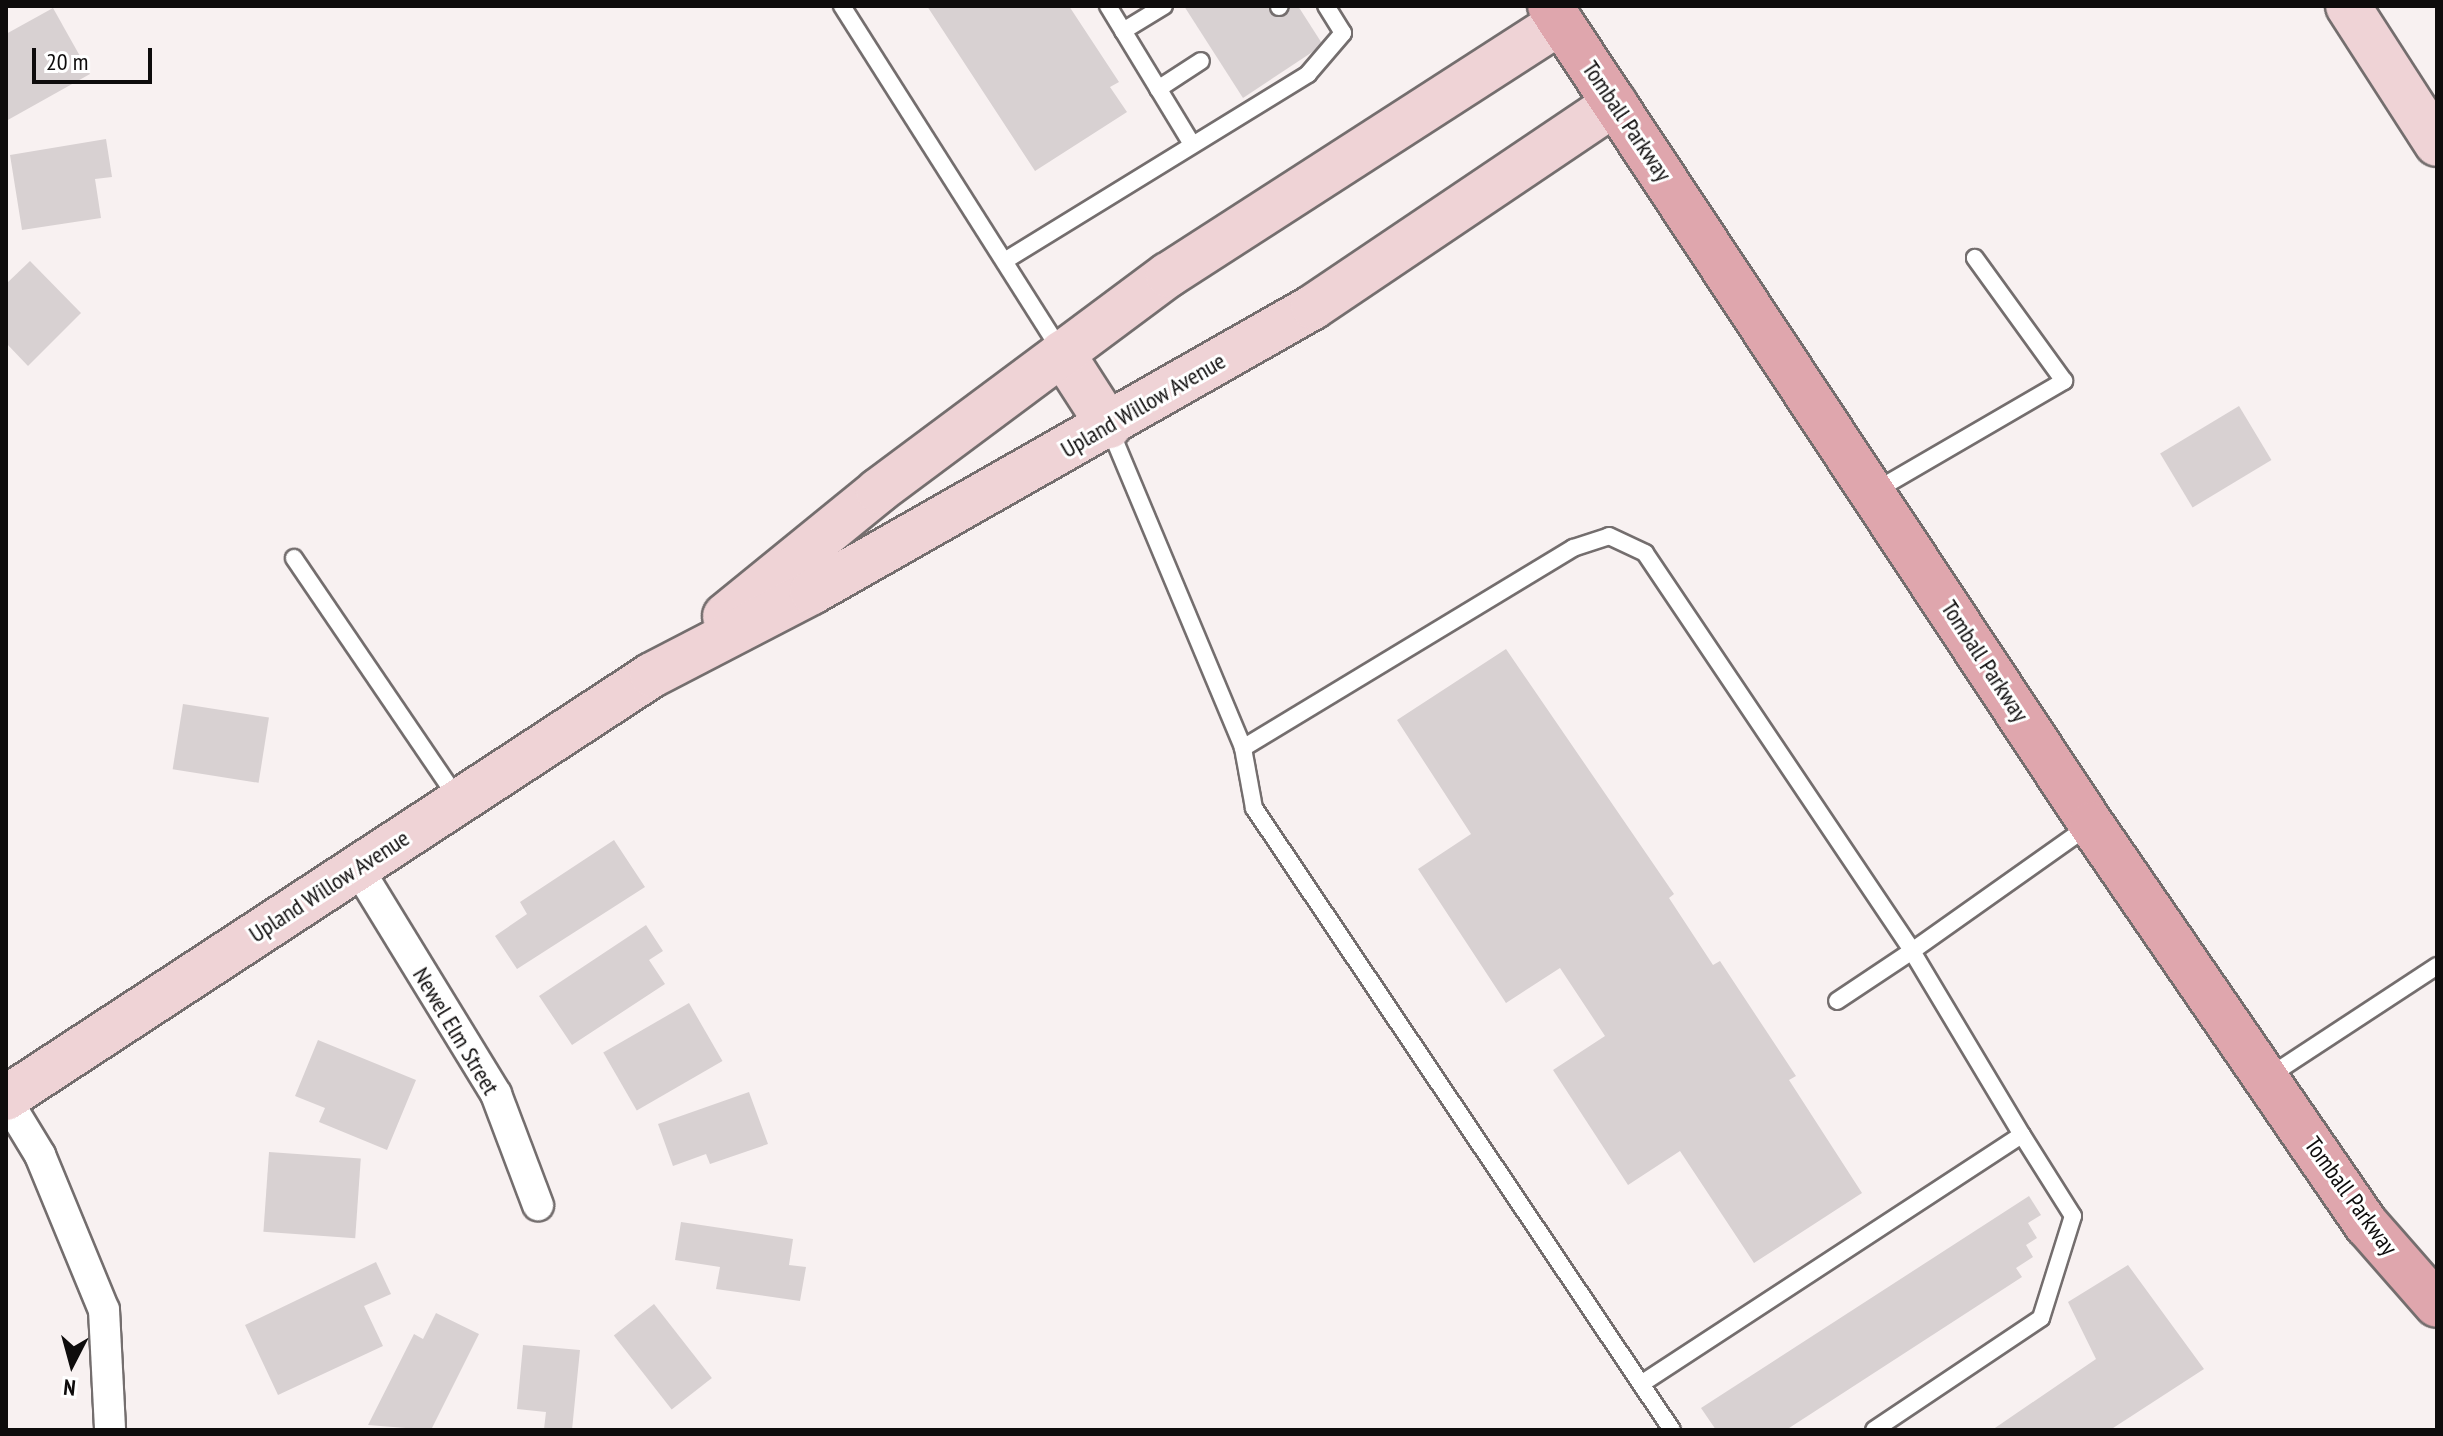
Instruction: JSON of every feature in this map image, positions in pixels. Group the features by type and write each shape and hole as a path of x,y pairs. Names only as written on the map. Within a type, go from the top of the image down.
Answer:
{"main road":[{"name":"Tomball Parkway","path":"1555,14 1875,491 2091,824 2367,1225 2437,1305"}],"street":[{"path":"2348,6 2437,144"},
{"name":"Upland Willow Avenue","path":"652,675 878,491 1168,275 1555,14"},
{"name":"Upland Willow Avenue","path":"6,1098 652,675 1109,426 1313,307 1615,103"},
{"path":"1062,353 1109,426"},
{"name":"Newel Elm Street","path":"357,867 496,1094 538,1205"},
{"path":"6,1098 40,1155 104,1310 110,1430"}],"lane":[{"path":"842,6 1006,260 1062,353"},
{"path":"1108,6 1192,144"},
{"path":"1123,31 1164,6"},
{"path":"1006,260 1308,74 1343,33 1326,6"},
{"path":"1158,89 1201,61"},
{"path":"1875,491 2064,381 1975,258"},
{"path":"1109,426 1243,748 1254,808 1672,1430"},
{"path":"1243,748 1563,554 1609,536 1645,553 1912,951 2073,1216 2041,1318 1874,1430"},
{"path":"294,558 459,801"},
{"path":"1837,1001 2091,824"},
{"path":"2268,1077 2437,966"},
{"path":"1641,1384 2022,1135"}],"building":[{"path":"927,6 1069,6 1119,82 1110,87 1127,112 1035,171"},
{"path":"1184,6 1298,6 1323,45 1243,98"},
{"path":"53,8 90,74 6,121 6,34"},
{"path":"106,139 112,177 95,179 101,218 22,230 10,155"},
{"path":"30,261 81,313 28,366 6,343 6,284"},
{"path":"2239,406 2271,460 2193,507 2160,453"},
{"path":"1506,649 1674,894 1669,898 1713,965 1720,961 1796,1076 1789,1080 1862,1193 1754,1263 1680,1151 1628,1185 1553,1070 1605,1036 1560,968 1506,1003 1418,869 1471,834 1397,720"},
{"path":"183,704 269,718 259,783 173,769"},
{"path":"614,840 645,887 517,969 495,936 527,914 520,902"},
{"path":"646,925 663,951 649,960 665,984 572,1045 539,996"},
{"path":"689,1003 722,1061 637,1111 603,1052"},
{"path":"318,1040 416,1080 387,1150 319,1122 325,1108 295,1096"},
{"path":"749,1092 768,1144 710,1164 706,1154 673,1166 658,1124"},
{"path":"269,1152 361,1158 355,1238 263,1232"},
{"path":"2029,1196 2041,1215 2028,1223 2037,1238 2026,1245 2033,1257 2016,1268 2022,1277 1786,1430 1716,1430 1701,1408"},
{"path":"681,1222 793,1239 789,1265 806,1267 800,1301 716,1289 720,1267 675,1260"},
{"path":"376,1262 391,1294 364,1306 383,1346 278,1395 245,1325"},
{"path":"2128,1265 2204,1369 2110,1430 1992,1430 2096,1359 2068,1302"},
{"path":"654,1304 712,1378 672,1409 614,1335"},
{"path":"436,1313 479,1334 431,1430 368,1425 414,1334 423,1339"},
{"path":"523,1345 580,1350 572,1430 544,1429 546,1412 517,1409"}]}
